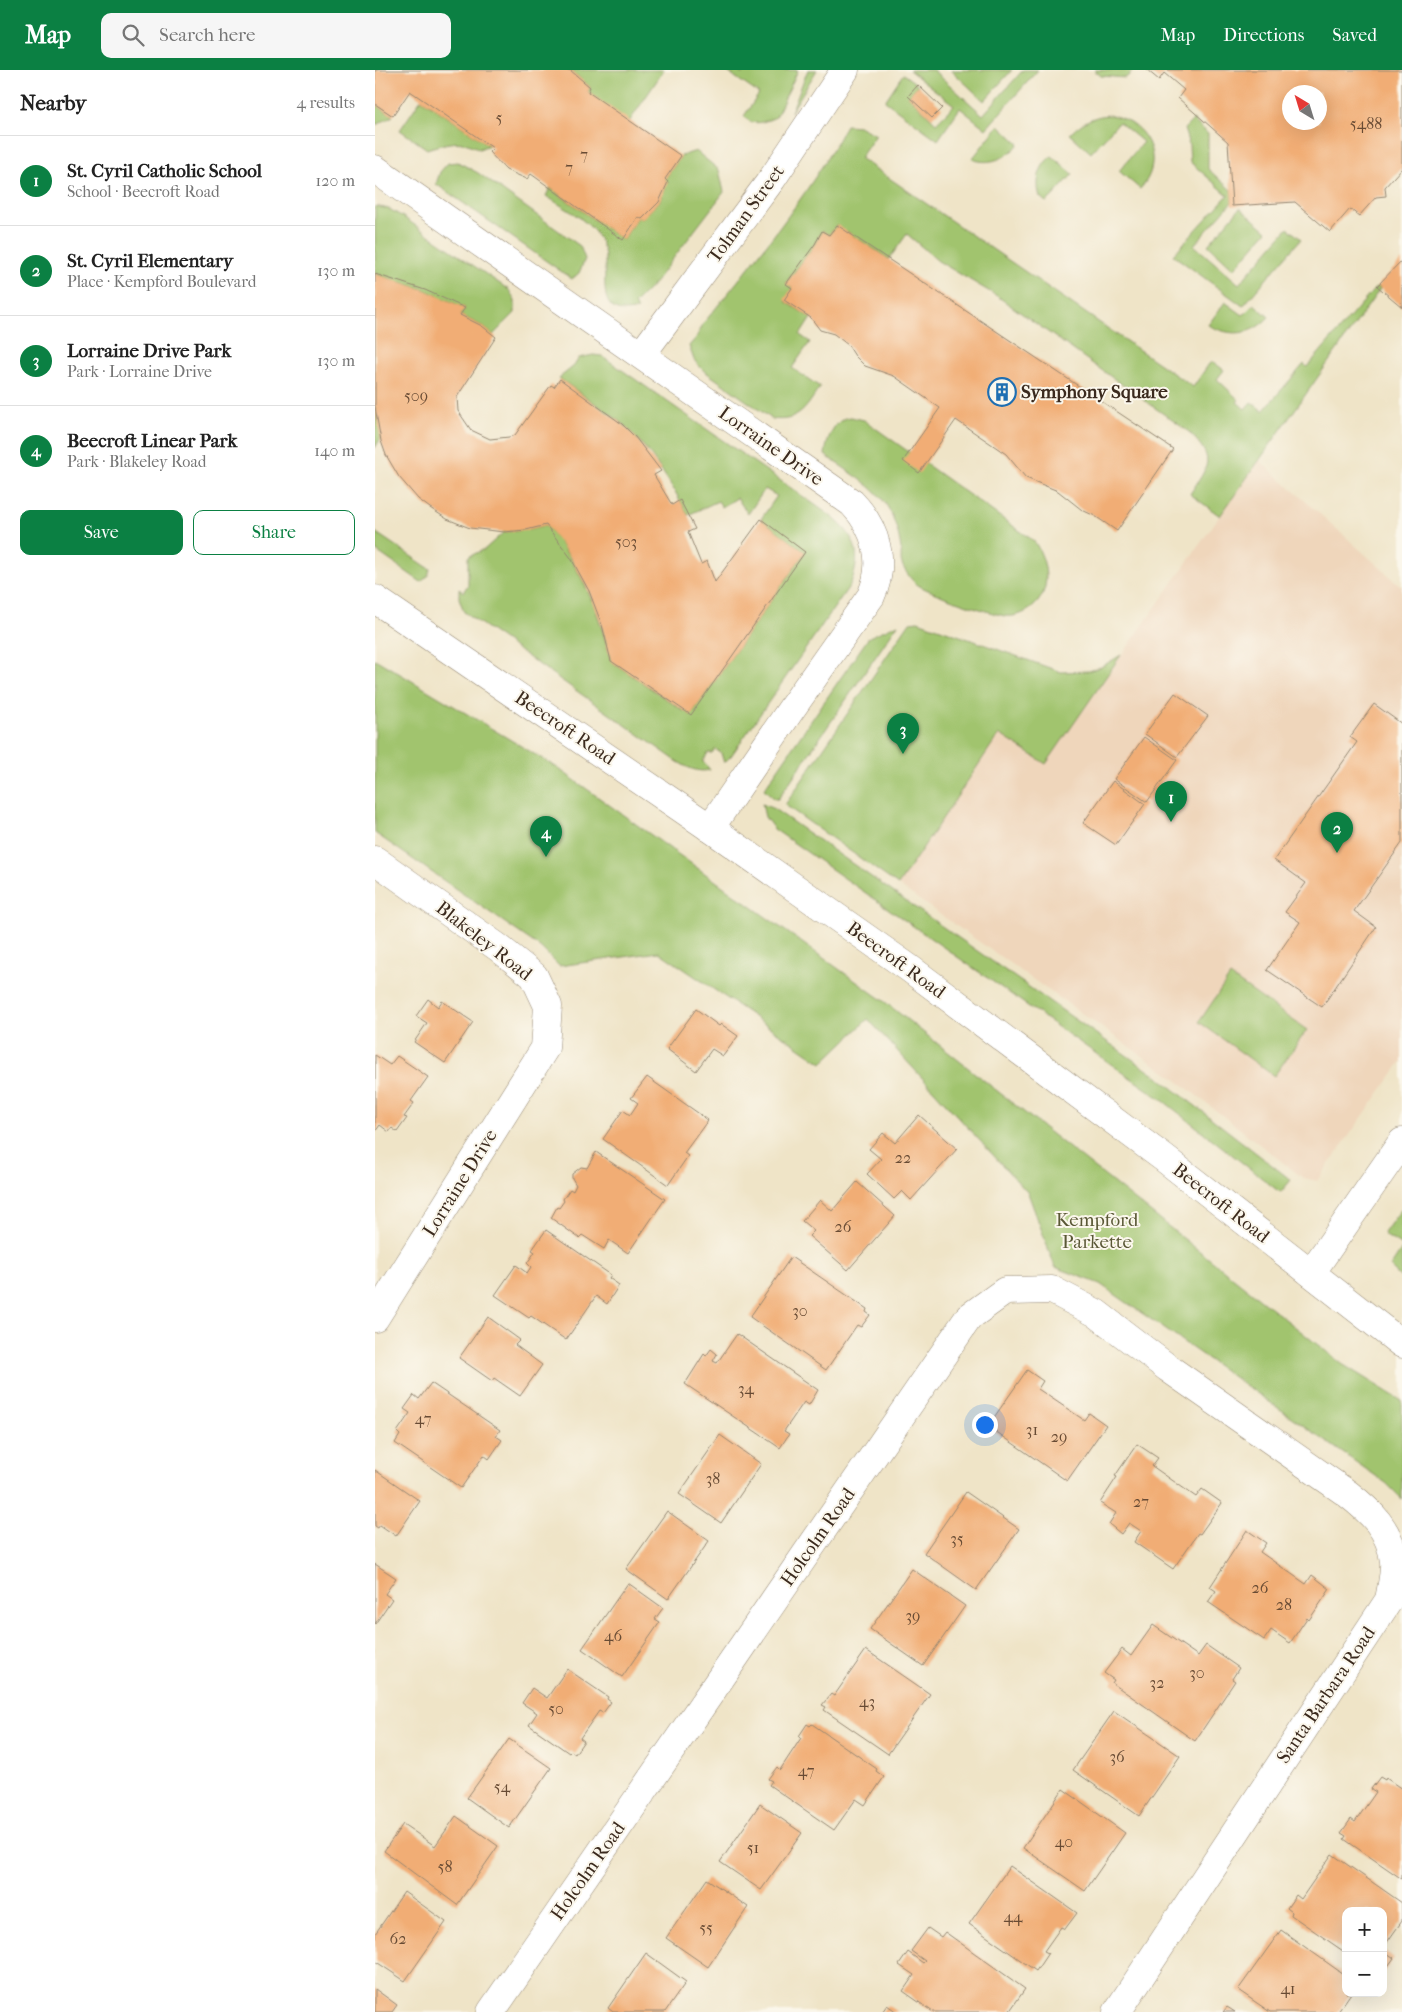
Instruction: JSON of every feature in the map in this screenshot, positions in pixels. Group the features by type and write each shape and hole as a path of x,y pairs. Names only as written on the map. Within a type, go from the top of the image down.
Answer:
{"street":[{"name":"Tolman Street","path":"641,355 773,179 845,70"},
{"name":"Lorraine Drive","path":"375,169 852,503 868,523 877,546 877,584 871,596 710,828"},
{"name":"Beecroft Road","path":"375,599 710,828 909,968 1173,1165 1402,1344"},
{"name":"Blakeley Road","path":"375,860 499,948 534,976 548,1006 545,1048"},
{"name":"Lorraine Drive","path":"375,1318 545,1048"},
{"path":"1311,1273 1402,1142"},
{"name":"Holcolm Road","path":"491,2012 969,1317 1005,1292 1052,1290 1096,1313 1231,1413"},
{"name":"Santa Barbara Road","path":"1117,2012 1389,1600 1394,1562 1387,1535 1370,1512 1348,1494 1231,1413"}],"shaded area":[{"path":"1259,460 1402,587 1402,1061 1317,1181 1303,1178 1174,1078 898,885 999,734 1046,763"}],"green space":[{"path":"570,70 664,70 629,122 588,92 590,87"},
{"path":"725,70 737,70 742,74 745,70 798,70 776,117 764,122 755,123 747,120 744,116 759,94"},
{"path":"808,70 817,70 791,112 807,72"},
{"path":"909,70 933,70 983,115 1023,70 1038,70 986,129 960,108 938,140 885,101 903,74 918,85 908,96 936,123 954,105"},
{"path":"951,70 1012,70 984,101"},
{"path":"1094,70 1134,70 1126,78 1101,76"},
{"path":"421,99 489,145 479,149 466,144 453,143 427,149 400,130"},
{"path":"375,104 393,116 375,124"},
{"path":"1109,115 1122,118 1133,125 1149,143 1152,154 1152,166 1148,178 1140,189 1119,171 1143,142 1119,122 1091,153 1070,134 1088,120"},
{"path":"1193,120 1208,134 1208,169 1231,190 1232,202 1194,245 1239,284 1288,228 1301,239 1243,306 1173,255 1228,195 1190,162 1189,145 1184,129"},
{"path":"846,125 859,126 876,135 860,158 1193,387 1209,364 1213,362 1224,370 1217,379 1239,400 1237,402 1245,409 1251,402 1263,411 1304,364 1307,367 1377,286 1380,289 1220,516 1190,494 1202,476 1207,462 1203,449 1189,432 997,296 938,261 907,234 889,259 837,225 829,235 822,231 815,244 786,283 792,288 785,301 811,318 800,335 810,342 792,368 820,387 802,412 796,416 782,420 772,419 703,370 694,360 689,346 696,338 703,324 798,203"},
{"path":"999,125 1019,144 1004,157 992,161 985,162 972,159"},
{"path":"696,151 719,170 724,192 652,286 634,304 638,309 625,311 616,309 610,305 607,298 605,289 605,256 599,239 589,225 546,196 550,188 623,240 638,217 642,219 659,202 668,182 665,179 681,156"},
{"path":"1052,156 1073,174 1046,202 1040,197 1038,180 1041,169"},
{"path":"458,162 478,173 580,246 585,259 579,273 572,279 436,184 440,172 448,163"},
{"path":"375,206 389,209 403,217 509,290 515,301 515,313 493,335 482,326 460,315 465,308 425,290 375,274"},
{"path":"1240,208 1267,231 1234,269 1208,245"},
{"path":"1225,302 1243,315 1254,304 1269,317 1255,328 1240,333 1216,329 1208,325"},
{"path":"593,355 602,356 832,517 848,533 856,550 855,572 850,585 731,756 724,763 721,753 715,749 712,753 708,753 703,761 710,770 701,771 693,769 678,762 464,612 459,598 459,589 463,592 468,585 468,557 485,549 504,532 526,530 546,525 569,557 587,589 600,623 611,661 691,715 805,552 761,519 777,496 765,489 748,514 737,498 722,507 718,501 688,515 660,468 634,435 624,425 559,378 574,366 579,358"},
{"path":"375,407 381,438 375,448"},
{"path":"851,417 864,420 1034,541 1043,559 1046,579 1045,588 1035,605 1022,614 1005,616 944,597 915,583 902,564 897,530 886,504 869,486 825,455 829,436 835,426"},
{"path":"375,532 430,569 428,576 421,582 375,550"},
{"path":"918,621 1061,672 1088,671 1101,667 1121,655 1046,764 999,734 898,885 785,805 910,622"},
{"path":"898,624 778,799 775,799 764,789 869,637"},
{"name":"Kempford Parkette","path":"375,659 556,767 885,1002 1342,1364 1402,1401 1402,1499 1386,1483 1100,1284 1055,1267 1028,1193 868,1019 822,1063 659,952 559,966 540,947 375,833"},
{"path":"762,804 774,809 1162,1080 1291,1180 1281,1192 1277,1190 1161,1099 774,829 765,817"},
{"path":"1230,976 1307,1030 1274,1076 1199,1022"},
{"path":"1402,1208 1402,1246 1384,1233"},
{"path":"1402,1249 1402,1279 1390,1267"}],"building":[{"path":"375,70 570,70 590,87 588,92 681,156 665,179 668,182 659,202 642,219 638,217 623,240 531,174 527,179 506,170 489,152 493,148 410,91 393,116 375,104"},
{"path":"1147,70 1402,70 1402,168 1385,187 1386,196 1376,197 1359,216 1350,209 1330,232 1295,202 1232,206 1228,142 1178,98 1184,90 1164,73 1159,80"},
{"path":"918,85 942,108 932,118 908,96"},
{"name":"Symphony Square","path":"837,225 1173,449 1117,531 1095,516 1082,510 1058,491 1026,478 1006,454 956,420 919,473 903,461 940,408 894,376 865,366 848,345 834,334 820,330 811,318 784,300 792,288 786,284 815,244 822,231 829,235"},
{"path":"1402,260 1402,307 1377,286"},
{"path":"375,274 425,290 465,308 460,315 482,326 496,337 457,397 458,411 471,430 490,439 515,435 551,385 554,387 560,379 622,424 635,437 661,471 654,475 672,505 680,500 695,529 688,532 701,564 707,561 715,582 761,519 805,552 691,715 611,661 602,625 589,591 571,558 546,525 526,530 504,532 470,528 447,519 430,508 418,499 399,477 386,455 381,441 375,407"},
{"path":"1175,693 1208,716 1177,757 1145,734"},
{"path":"1374,704 1402,724 1402,843 1354,911 1376,927 1322,1007 1267,970 1300,922 1285,912 1306,883 1274,860 1357,742 1350,737"},
{"path":"1144,737 1177,760 1147,802 1114,779"},
{"path":"1113,781 1145,804 1116,845 1083,823"},
{"path":"428,999 438,1007 442,1001 473,1022 445,1063 414,1042 427,1023 416,1016"},
{"path":"696,1009 719,1026 721,1024 738,1036 723,1056 712,1049 696,1071 667,1049"},
{"path":"375,1055 390,1065 397,1056 428,1077 411,1101 414,1103 404,1117 407,1118 397,1132 392,1128 389,1132 380,1125 375,1132"},
{"path":"647,1077 708,1120 684,1153 688,1156 668,1185 603,1139 623,1110 630,1115 638,1103 631,1098"},
{"path":"919,1115 957,1149 911,1200 902,1191 894,1199 867,1174 881,1159 869,1149 883,1133 895,1143"},
{"path":"596,1152 665,1199 628,1253 609,1240 604,1249 582,1235 579,1238 551,1218 557,1207 559,1208 564,1201 563,1199 570,1189 573,1191 576,1185 572,1174 581,1167 587,1168"},
{"path":"857,1182 895,1216 848,1270 809,1236 814,1231 802,1221 820,1200 832,1211"},
{"path":"546,1230 611,1275 609,1278 619,1285 607,1304 596,1296 566,1340 531,1316 529,1318 495,1295 516,1265 527,1273 531,1267 527,1263 535,1252 532,1250"},
{"path":"791,1257 867,1309 866,1312 870,1315 861,1327 857,1325 826,1370 750,1317"},
{"path":"488,1317 520,1340 515,1345 542,1365 520,1396 494,1378 492,1381 459,1358"},
{"path":"737,1334 818,1390 809,1405 804,1402 784,1431 789,1434 780,1448 685,1384 704,1354 706,1356 711,1349 717,1354 713,1361 717,1363"},
{"path":"1027,1370 1043,1381 1038,1389 1084,1420 1089,1413 1106,1425 1067,1481 988,1426"},
{"path":"431,1383 500,1430 496,1436 502,1440 489,1459 484,1455 461,1488 395,1443 400,1435 397,1432 410,1413 404,1409 414,1395 419,1399"},
{"path":"720,1435 761,1464 721,1523 679,1494"},
{"path":"1137,1444 1158,1458 1152,1466 1196,1497 1202,1489 1222,1503 1173,1569 1134,1542 1141,1531 1129,1523 1121,1534 1109,1524 1116,1513 1100,1503 1117,1477 1115,1476"},
{"path":"375,1470 420,1501 396,1536 380,1525 378,1528 375,1526"},
{"path":"966,1492 1019,1529 976,1590 924,1553"},
{"path":"667,1511 709,1541 668,1599 626,1569"},
{"path":"1247,1530 1266,1543 1260,1552 1306,1584 1312,1575 1330,1589 1309,1620 1307,1618 1290,1643 1271,1630 1264,1640 1208,1602 1216,1591 1210,1587"},
{"path":"375,1564 396,1578 385,1594 392,1599 375,1624"},
{"path":"912,1569 965,1606 923,1666 870,1629"},
{"path":"628,1583 663,1608 655,1619 660,1622 622,1677 582,1649"},
{"path":"1153,1625 1198,1656 1206,1645 1239,1668 1232,1679 1235,1681 1195,1741 1112,1683 1114,1680 1104,1673 1122,1649 1131,1656"},
{"path":"866,1650 930,1694 888,1754 824,1710 826,1707 822,1705 831,1694 834,1696"},
{"path":"567,1669 608,1697 607,1699 611,1702 603,1713 599,1711 580,1738 584,1741 575,1754 571,1751 569,1753 529,1725 537,1713 522,1703 532,1688 547,1698"},
{"path":"1114,1711 1180,1756 1139,1816 1073,1770"},
{"path":"807,1724 810,1726 812,1724 877,1769 876,1771 884,1777 865,1805 856,1799 834,1830 769,1785 772,1781 768,1779 777,1767 780,1770 801,1738 799,1736"},
{"path":"509,1739 551,1768 509,1828 467,1798"},
{"path":"1380,1777 1385,1780 1386,1778 1402,1789 1402,1879 1344,1839 1346,1836 1341,1833 1351,1819 1355,1822 1376,1792 1371,1789"},
{"path":"1063,1789 1125,1833 1085,1891 1023,1848"},
{"path":"760,1804 802,1833 761,1890 720,1862"},
{"path":"456,1816 498,1846 457,1905 384,1851 403,1824 435,1846"},
{"path":"1332,1854 1402,1903 1402,1921 1387,1942 1387,1907 1342,1907 1342,1950 1291,1915 1292,1912 1287,1908 1296,1895 1301,1899"},
{"path":"1010,1866 1077,1913 1065,1929 1061,1927 1044,1951 1048,1953 1036,1971 969,1924"},
{"path":"707,1879 748,1907 708,1967 666,1938"},
{"path":"404,1892 446,1922 405,1981 375,1961 375,1934"},
{"path":"928,1928 941,1937 945,1932 1025,1989 1009,2012 933,2012 903,1991 914,1975 899,1965 908,1952 923,1963 925,1961 911,1951"},
{"path":"1281,1930 1342,1973 1342,1997 1348,1997 1338,2012 1270,2012 1238,1990"},
{"path":"646,1953 686,1982 665,2012 613,2012 608,2008"},
{"path":"1387,1953 1394,1958 1387,1968"},
{"path":"375,1989 397,2005 392,2012 375,2012"},
{"path":"887,2005 897,2012 882,2012"},
{"path":"1227,2007 1235,2012 1223,2012"}],"place":[{"name":"Symphony Square","path":"1002,392"},
{"name":"Lorraine Drive Park","path":"903,754"},
{"name":"St. Cyril Catholic School","path":"1171,822"},
{"name":"St. Cyril Elementary","path":"1337,853"},
{"name":"Beecroft Linear Park","path":"546,857"}]}
